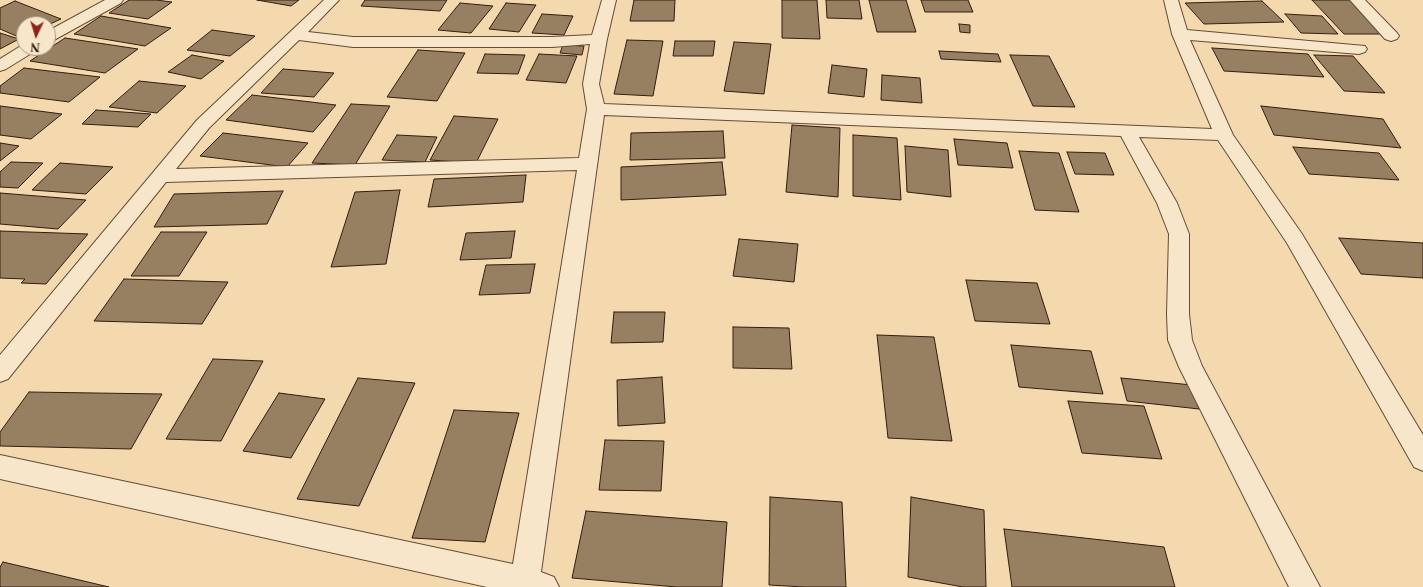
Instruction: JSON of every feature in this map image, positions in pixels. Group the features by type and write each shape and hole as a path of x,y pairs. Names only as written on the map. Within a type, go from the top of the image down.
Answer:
{"street":[{"path":"56,33 116,0"},
{"path":"0,372 203,124 332,0"},
{"path":"0,467 534,584 596,109 592,84 599,39 610,0"},
{"path":"1171,0 1180,34 1224,135 1295,239 1423,459"},
{"path":"1357,0 1391,36"},
{"path":"1180,34 1359,49"},
{"path":"295,35 353,42 552,42 599,39"},
{"path":"0,66 17,56"},
{"path":"596,109 1224,135"},
{"path":"1127,132 1167,203 1179,234 1178,314 1180,340 1191,367 1305,587"},
{"path":"160,176 588,164"}],"building":[{"path":"129,0 156,0 172,2 148,19 109,13"},
{"path":"257,0 299,0 291,6"},
{"path":"365,0 447,0 440,11 361,6"},
{"path":"634,0 675,0 674,21 630,21"},
{"path":"782,0 817,0 820,39 782,38"},
{"path":"826,0 859,0 862,19 827,18"},
{"path":"869,0 906,0 916,32 877,32"},
{"path":"921,0 968,0 973,12 925,12"},
{"path":"1312,0 1350,0 1385,34 1344,34"},
{"path":"15,1 53,16 16,16 16,36 0,29 0,8"},
{"path":"1262,1 1284,22 1204,24 1185,3"},
{"path":"460,3 493,6 471,33 438,30"},
{"path":"506,3 536,5 519,32 489,29"},
{"path":"542,14 573,16 564,35 532,33"},
{"path":"1285,14 1322,16 1338,34 1301,33"},
{"path":"101,16 171,28 145,46 74,34"},
{"path":"56,17 61,19 56,21"},
{"path":"959,24 970,25 970,33 960,32"},
{"path":"212,30 255,36 230,56 187,50"},
{"path":"0,33 16,38 16,41 0,49"},
{"path":"65,38 138,49 105,73 30,61 38,56 56,56 56,44"},
{"path":"627,40 663,41 653,96 614,94"},
{"path":"675,41 715,41 713,56 673,56"},
{"path":"734,42 771,44 764,94 724,91"},
{"path":"563,45 584,46 582,55 560,53"},
{"path":"1212,48 1308,54 1324,77 1224,71"},
{"path":"418,50 465,53 437,101 387,97"},
{"path":"939,51 998,54 1001,62 941,59"},
{"path":"485,54 525,55 518,74 477,73"},
{"path":"539,54 577,56 566,83 526,80"},
{"path":"192,55 224,61 201,79 168,72"},
{"path":"1010,55 1049,56 1075,107 1033,106"},
{"path":"1314,55 1353,56 1385,93 1344,91"},
{"path":"832,65 867,69 864,97 828,93"},
{"path":"24,68 100,77 69,102 0,93 0,86"},
{"path":"283,69 334,73 314,97 261,93"},
{"path":"882,75 920,78 922,103 881,100"},
{"path":"139,81 186,86 157,113 109,107"},
{"path":"252,95 336,105 313,132 226,120"},
{"path":"351,104 390,106 355,165 312,163"},
{"path":"0,106 62,114 31,139 0,135"},
{"path":"1261,106 1383,119 1401,148 1274,135"},
{"path":"96,110 151,114 138,127 82,124"},
{"path":"454,116 498,119 476,163 430,160"},
{"path":"792,125 840,128 838,197 786,192"},
{"path":"723,131 725,158 630,160 631,133"},
{"path":"223,133 308,143 287,167 200,156"},
{"path":"397,135 437,137 425,162 382,160"},
{"path":"853,135 897,138 901,200 853,196"},
{"path":"954,139 1007,143 1013,168 958,165"},
{"path":"0,143 19,146 0,161"},
{"path":"905,146 948,150 951,197 907,192"},
{"path":"1293,147 1379,153 1399,180 1309,174"},
{"path":"1019,151 1059,153 1079,212 1035,210"},
{"path":"1067,152 1105,153 1114,175 1075,174"},
{"path":"11,162 43,163 18,188 0,187 0,172"},
{"path":"722,162 726,195 621,200 621,167"},
{"path":"60,163 113,167 86,194 32,190"},
{"path":"526,175 523,202 428,207 434,179"},
{"path":"400,190 386,264 331,267 355,192"},
{"path":"283,191 267,224 154,227 174,194"},
{"path":"0,193 86,200 58,229 0,224"},
{"path":"0,231 88,234 46,284 21,283 25,279 0,278"},
{"path":"515,231 511,258 460,260 466,233"},
{"path":"161,232 207,232 179,276 131,276"},
{"path":"1339,238 1423,243 1423,278 1361,274"},
{"path":"739,239 798,244 794,282 733,276"},
{"path":"535,264 530,293 479,295 486,265"},
{"path":"124,279 228,282 202,324 94,321"},
{"path":"966,280 1037,283 1050,324 975,321"},
{"path":"614,312 665,312 663,342 611,343"},
{"path":"733,327 789,328 792,369 733,368"},
{"path":"877,335 934,337 952,441 888,438"},
{"path":"1011,345 1091,351 1103,394 1019,387"},
{"path":"213,359 263,361 221,441 166,439"},
{"path":"662,377 665,423 618,426 617,380"},
{"path":"358,378 415,383 359,506 297,499"},
{"path":"1121,378 1192,385 1199,409 1127,401"},
{"path":"29,392 162,394 131,449 0,446 0,432"},
{"path":"279,393 325,399 291,458 243,451"},
{"path":"1068,401 1144,406 1162,459 1082,453"},
{"path":"454,410 519,413 485,542 412,538"},
{"path":"605,440 664,441 661,491 599,490"},
{"path":"770,497 842,502 846,587 769,585"},
{"path":"911,497 984,510 986,587 963,587 908,577"},
{"path":"586,511 727,522 722,587 677,587 572,578"},
{"path":"1004,529 1164,547 1175,587 1012,587"},
{"path":"3,562 109,587 0,587 0,567"}]}
